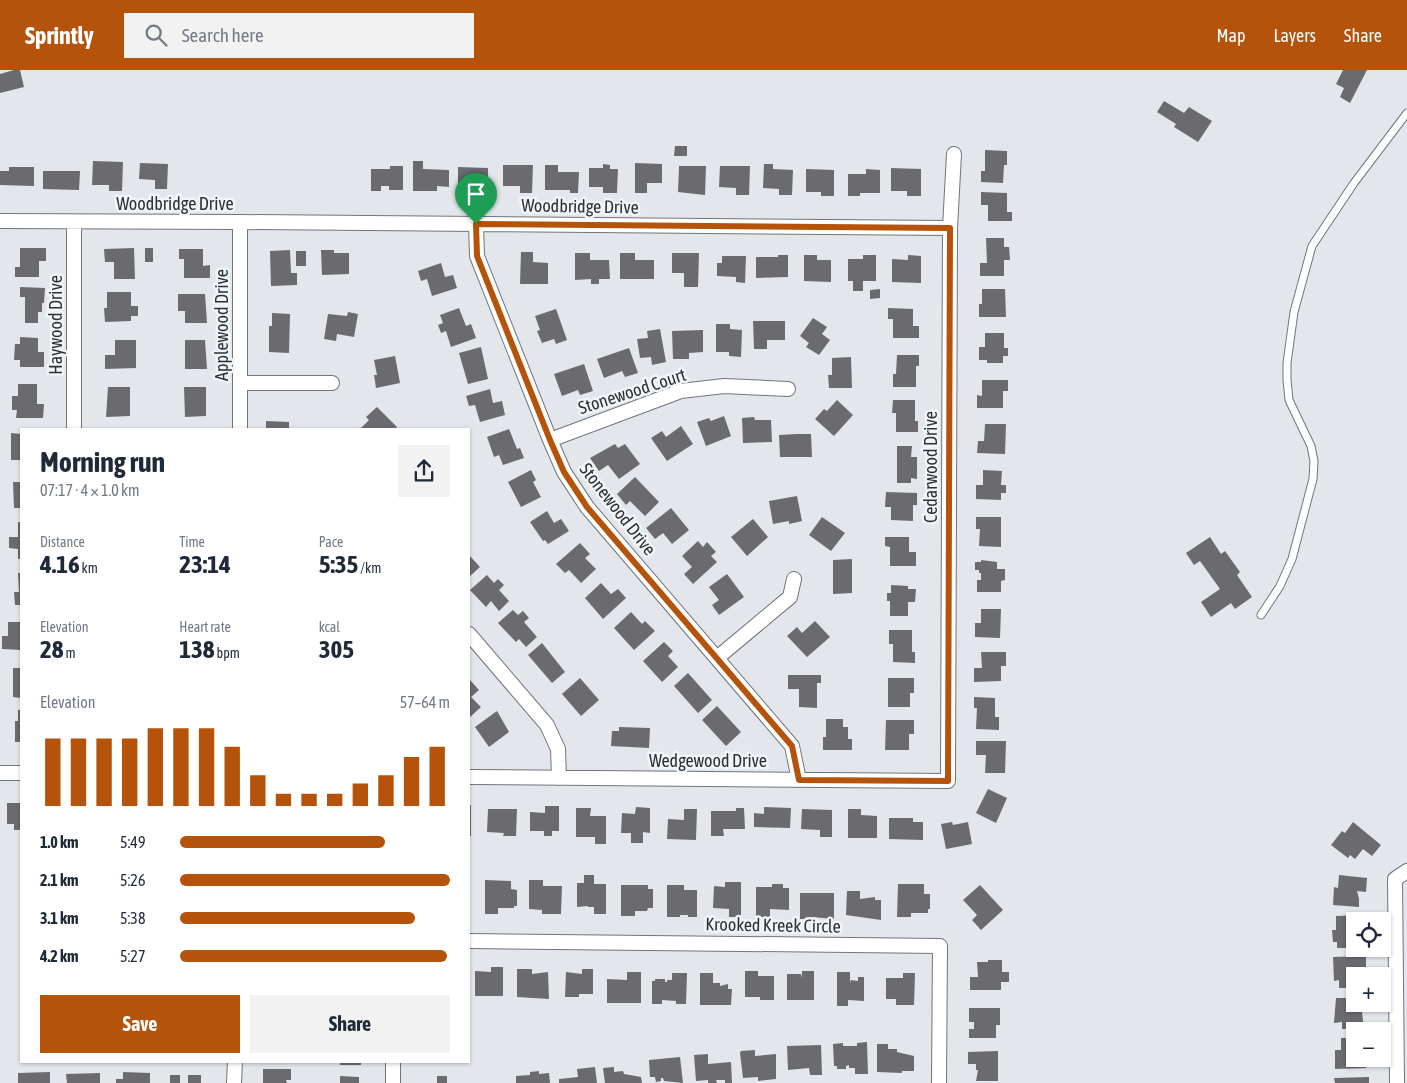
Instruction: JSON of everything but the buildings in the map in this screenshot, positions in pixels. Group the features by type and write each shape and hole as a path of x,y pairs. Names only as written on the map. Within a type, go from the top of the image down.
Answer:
{"street":[{"name":"Cedarwood Drive","path":"948,781 950,228 954,154"},
{"name":"Woodbridge Drive","path":"0,222 240,222 950,228"},
{"name":"Haywood Drive","path":"74,222 74,428"},
{"name":"Applewood Drive","path":"240,222 240,428"},
{"name":"Stonewood Drive","path":"476,224 477,256 564,472 587,507 792,746 799,780"},
{"path":"240,383 332,383"},
{"name":"Stonewood Court","path":"550,440 681,391 724,386 788,388"},
{"path":"717,658 790,597 794,578"},
{"path":"470,635 547,725 558,750 559,778"},
{"path":"0,773 20,773"},
{"name":"Wedgewood Drive","path":"470,777 948,781"},
{"path":"1398,1083 1395,879 1407,870"},
{"name":"Krooked Kreek Circle","path":"470,941 940,946 940,1083"},
{"path":"234,1083 235,1063"},
{"path":"393,1063 393,1083"}],"lane":[{"path":"1261,615 1280,586 1292,559 1314,479 1314,461 1311,446 1289,400 1286,380 1286,363 1294,312 1312,246 1354,183 1407,113"}],"route":[{"path":"476,224 950,228 948,781 799,780 792,746 587,507 564,472 477,256 476,224"}]}
